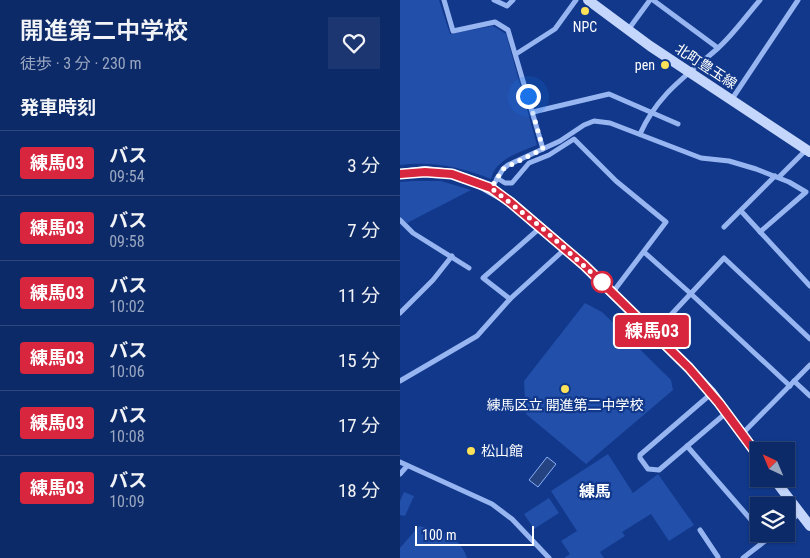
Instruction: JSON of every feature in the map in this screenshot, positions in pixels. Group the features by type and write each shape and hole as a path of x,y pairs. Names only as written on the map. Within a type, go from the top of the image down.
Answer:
{"street":[{"path":"444,0 453,31 495,22 508,30 543,149"},
{"path":"494,0 507,6 513,0"},
{"path":"516,54 555,29 576,0"},
{"name":"北町豊玉線","path":"588,0 688,72 732,99 808,151"},
{"path":"628,30 651,0 718,48"},
{"path":"640,134 649,113 688,72 718,48 760,0"},
{"path":"732,99 798,0"},
{"path":"533,112 609,94 678,124"},
{"path":"491,188 508,165 543,149 594,121 622,126 702,158 729,161 777,177 806,192 760,232"},
{"path":"497,178 505,183 512,183 528,164 549,155 574,139 616,181 666,222 612,292"},
{"path":"724,227 777,177 808,151"},
{"path":"400,174 425,172 452,174 491,188 566,248 654,333 712,393 750,445"},
{"path":"741,210 810,286"},
{"path":"400,220 413,233 469,268"},
{"path":"510,299 483,278 541,227"},
{"path":"400,381 477,336 510,299 566,248"},
{"path":"644,252 790,386"},
{"path":"400,313 433,280 452,256"},
{"path":"654,333 724,258 810,339"},
{"path":"742,434 810,365"},
{"path":"794,381 810,396"},
{"path":"712,393 640,455 648,469 659,470 727,413"},
{"path":"687,446 750,519"},
{"path":"400,462 492,504 512,519 549,558"},
{"path":"400,474 407,466"},
{"path":"781,488 809,522"},
{"path":"795,517 800,513"},
{"path":"700,530 716,558"},
{"path":"743,558 763,542"}],"shaded area":[{"path":"400,0 439,0 450,34 493,26 506,34 537,145 503,161 493,172 491,179 446,166 424,164 400,165"},
{"path":"441,181 471,190 407,223 400,217 400,182"},
{"path":"585,303 602,312 671,380 673,390 586,464 526,414 524,381"},
{"path":"608,454 633,493 658,474 694,525 669,541 651,514 622,532 625,536 600,552 604,558 564,558 570,554 561,541 577,531 551,491"},
{"path":"547,457 556,464 538,487 529,480"},
{"path":"404,492 414,496 405,516 400,515 400,501"},
{"path":"549,498 559,513 534,529 524,514"},
{"path":"419,526 442,532 454,539 460,544 467,558 400,558 400,548"}],"bus line":[{"name":"練馬03","path":"400,174 438,172 452,174 491,188 501,195 566,248 701,380 750,445"}],"place":[{"name":"NPC","path":"585,11"},
{"name":"pen","path":"665,65"},
{"name":"練馬区立 開進第二中学校","path":"565,389"},
{"name":"松山館","path":"471,451"}],"district":[{"name":"練馬","path":"595,491"}],"route":[{"path":"528,96 543,149 508,165 503,169 491,188 566,248 605,285 602,282"}]}
